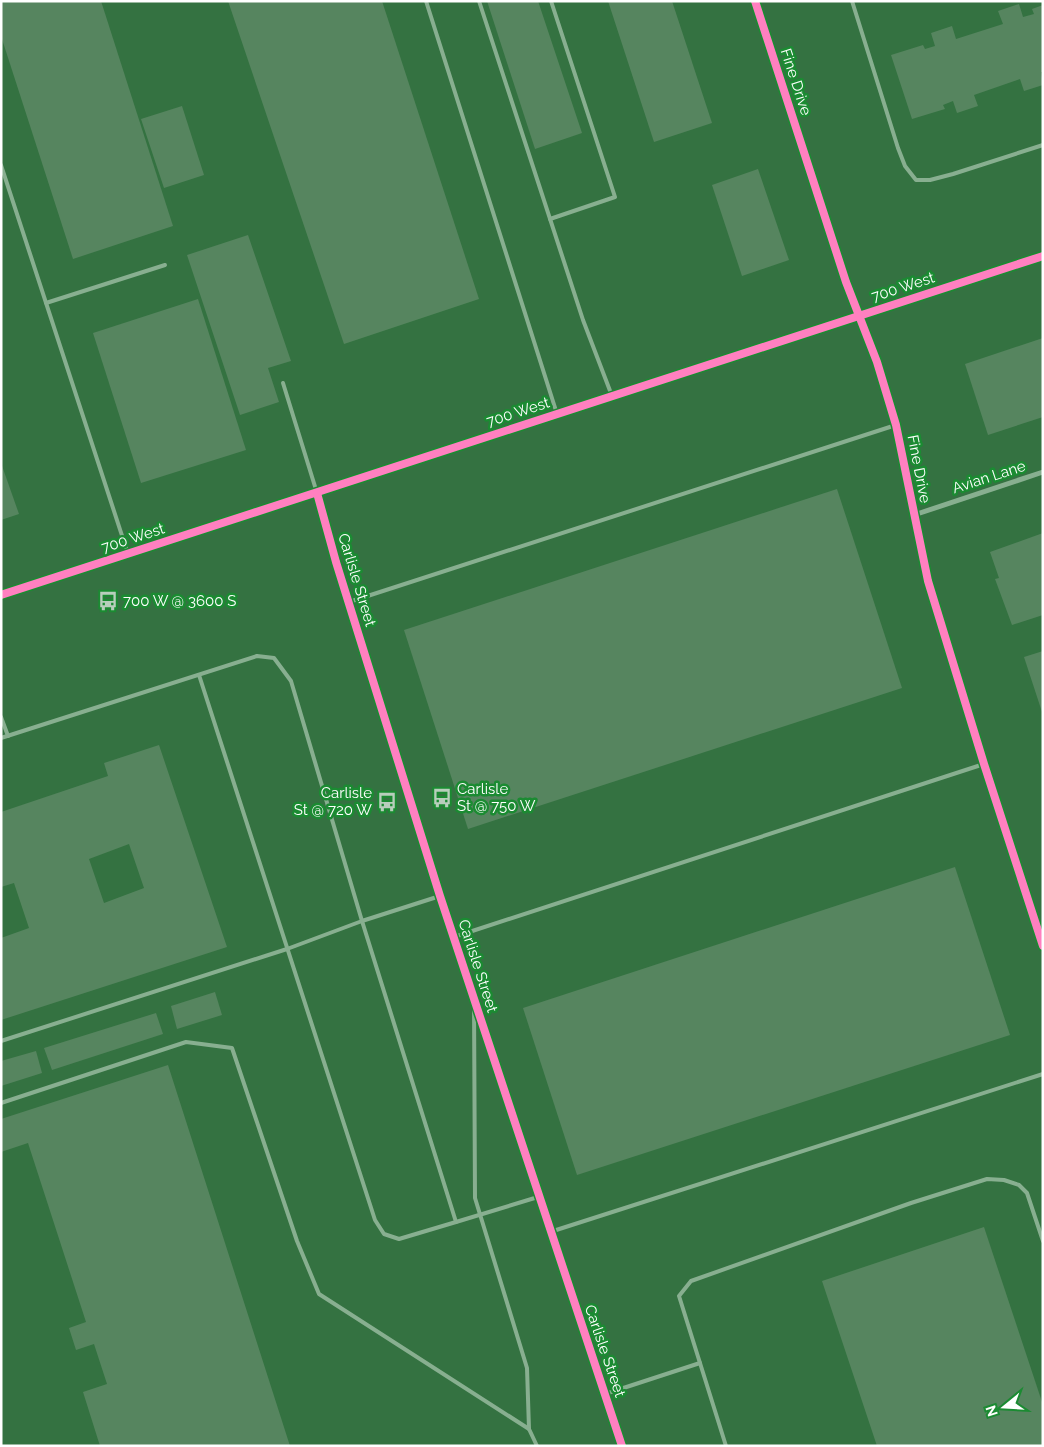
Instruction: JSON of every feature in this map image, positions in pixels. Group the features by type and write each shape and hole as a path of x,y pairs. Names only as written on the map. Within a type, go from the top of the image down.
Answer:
{"street":[{"name":"Fine Drive","path":"755,1 846,282 876,362 896,425 928,582 1043,946"},
{"name":"700 West","path":"1,595 1043,256"},
{"name":"Avian Lane","path":"914,515 1043,472"},
{"name":"Carlisle Street","path":"317,492 336,562 440,896 538,1197 622,1446"}],"lane":[{"path":"426,1 557,414"},
{"path":"478,1 583,320 612,396"},
{"path":"550,219 615,197 551,1"},
{"path":"852,1 898,148 905,166 916,180 930,180 953,174 1043,145"},
{"path":"1,164 128,554"},
{"path":"46,303 165,265"},
{"path":"283,383 317,492"},
{"path":"349,602 896,425"},
{"path":"1,738 257,656 274,658 291,681 362,921 456,1222"},
{"path":"199,675 375,1220 384,1234 399,1240 538,1197"},
{"path":"1,717 8,736"},
{"path":"454,937 984,764"},
{"path":"1,1041 287,949 362,921 440,896"},
{"path":"474,996 475,1198 527,1368 529,1429 537,1446"},
{"path":"1,1103 186,1042 232,1048 298,1241 319,1294 529,1429"},
{"path":"550,1232 1043,1074"},
{"path":"726,1446 679,1296 691,1281 911,1203 987,1179 1004,1180 1019,1185 1027,1193 1043,1241"},
{"path":"605,1394 700,1363"}],"building":[{"path":"1,1 101,1 173,226 73,259 1,36"},
{"path":"228,1 382,1 479,299 344,344"},
{"path":"487,1 538,1 582,133 535,149"},
{"path":"608,1 672,1 712,123 654,142"},
{"path":"1019,4 1023,17 1034,14 1032,9 1043,5 1043,72 1041,72 1043,85 1024,91 1020,79 974,95 978,106 957,113 953,101 943,105 945,109 912,119 891,55 923,45 925,49 935,46 931,33 952,26 956,39 1003,24 998,11"},
{"path":"182,106 204,175 164,188 141,119"},
{"path":"758,169 789,260 742,276 712,185"},
{"path":"248,235 291,361 268,368 279,402 240,415 187,255"},
{"path":"198,299 246,450 141,483 93,333"},
{"path":"1043,338 1043,417 988,435 965,364"},
{"path":"1,463 19,514 1,520"},
{"path":"837,489 902,688 468,829 404,630"},
{"path":"1043,533 1043,615 1012,625 995,579 999,578 990,552"},
{"path":"1043,651 1043,712 1042,712 1024,657"},
{"path":"159,745 227,947 1,1020 1,938 29,928 14,883 1,887 1,812 108,776 104,763","holes":["129,844 144,888 104,903 89,859"]},
{"path":"955,867 1010,1035 577,1175 523,1008"},
{"path":"215,992 222,1015 177,1029 171,1006"},
{"path":"156,1013 163,1034 52,1070 44,1048"},
{"path":"36,1051 42,1073 1,1086 1,1061"},
{"path":"168,1065 290,1446 100,1446 83,1392 107,1384 94,1344 76,1350 69,1328 86,1322 28,1143 1,1152 1,1119"},
{"path":"984,1227 1043,1405 1043,1446 877,1446 822,1281"}],"cycle path":[{"path":"755,1 846,282 877,362 896,425 928,581 984,764 1043,946"},
{"path":"1,595 1043,256"},
{"path":"317,493 336,562 440,896 622,1446"}],"place":[{"name":"700 W @ 3600 S","path":"108,601"},
{"name":"Carlisle St @ 750 W","path":"442,798"},
{"name":"Carlisle St @ 720 W","path":"387,802"}]}
